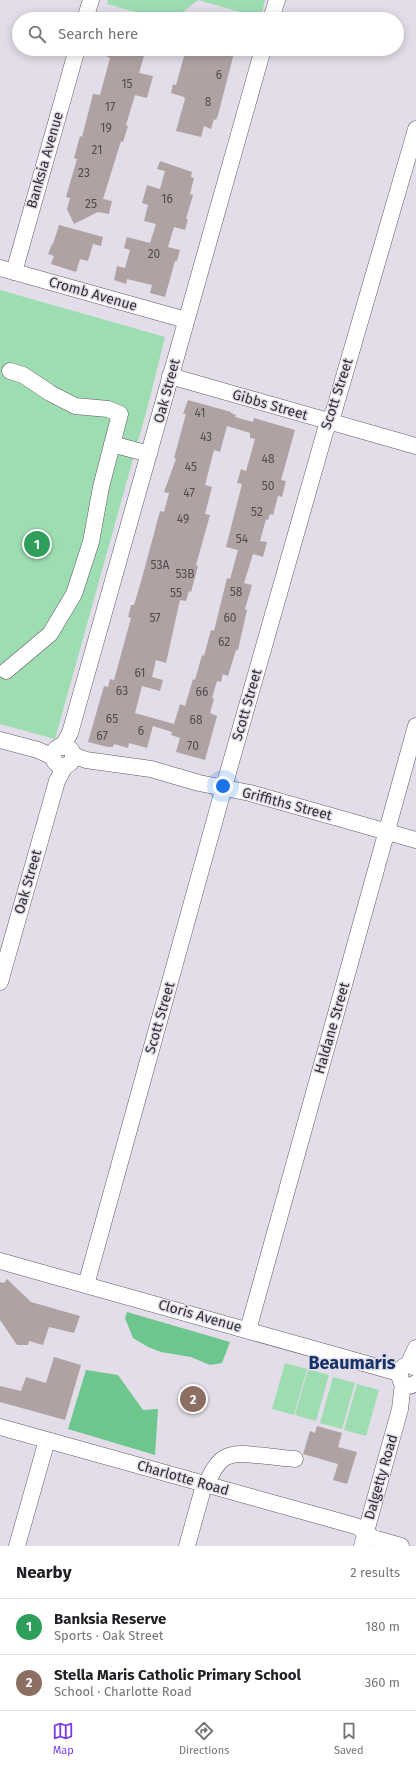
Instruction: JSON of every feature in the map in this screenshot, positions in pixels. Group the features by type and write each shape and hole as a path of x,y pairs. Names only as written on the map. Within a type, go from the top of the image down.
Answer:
{"street":[{"path":"87,12 91,0"},
{"path":"273,12 277,0"},
{"name":"Banksia Avenue","path":"7,270 75,56"},
{"name":"Oak Street","path":"0,982 56,781 66,754 170,376 261,56"},
{"name":"Scott Street","path":"86,1284 224,788 323,440 330,422 416,129"},
{"name":"Cromb Avenue","path":"7,270 186,320"},
{"path":"6,671 50,634 74,594 91,542 101,487 120,414 108,409 75,406 50,393 23,375 10,371"},
{"name":"Gibbs Street","path":"170,376 416,446"},
{"path":"112,444 149,454"},
{"name":"Haldane Street","path":"248,1330 416,726"},
{"name":"Griffiths Street","path":"0,740 38,750 151,769 199,783 250,793 416,840"},
{"name":"Cloris Avenue","path":"0,1261 409,1376"},
{"name":"Dalgetty Road","path":"364,1539 416,1348"},
{"name":"Charlotte Road","path":"0,1427 352,1525 364,1539 373,1538 401,1546"},
{"path":"17,1546 47,1440"},
{"path":"187,1546 205,1485 216,1466 229,1455 244,1453 295,1459"}],"green space":[{"path":"108,0 198,0 183,12 136,12 107,4"},
{"path":"198,0 265,0 262,12 240,12"},
{"path":"0,290 165,337 147,409 55,739 0,724"},
{"path":"127,1312 230,1342 222,1363 210,1365 191,1357 161,1352 148,1347 133,1338 125,1318"},
{"path":"285,1363 307,1369 294,1415 272,1409"},
{"path":"308,1369 329,1375 316,1421 295,1415"},
{"path":"86,1370 118,1375 143,1410 158,1409 155,1455 68,1429"},
{"path":"333,1377 355,1383 342,1429 320,1423"},
{"path":"357,1384 379,1390 366,1436 344,1430"}],"building":[{"path":"106,56 144,56 139,73 153,76 147,98 135,95 126,125 128,126 123,142 121,141 103,199 112,201 109,214 98,212 74,224 67,209 70,198 66,197 77,159 74,158 80,136 82,137 93,94 100,95 110,58"},
{"path":"184,56 233,56 218,115 216,120 214,119 211,129 204,126 201,137 176,131 185,99 184,97 171,93 173,84 176,85"},
{"path":"160,161 192,172 191,177 194,178 190,194 193,195 186,219 188,219 185,230 174,227 168,247 180,250 177,261 175,261 165,297 150,293 152,285 127,279 126,284 114,280 117,266 125,268 130,250 124,248 127,237 150,243 156,224 144,221 148,205 142,203 147,185 160,189 165,171 157,169"},
{"path":"59,225 103,237 101,246 93,244 88,261 80,259 76,272 51,264 54,256 48,254"},
{"path":"188,400 231,412 236,415 235,417 253,422 254,418 295,430 281,480 286,481 282,497 278,496 273,515 270,514 268,520 266,519 260,541 267,542 263,557 253,554 244,583 252,585 245,609 247,610 238,650 236,650 228,676 223,674 221,682 217,681 212,698 214,699 210,713 217,716 205,760 176,752 180,738 171,735 172,732 153,726 147,748 129,743 128,748 114,744 113,747 108,747 88,742 104,686 108,687 110,679 114,680 131,618 128,617 131,605 134,605 160,511 164,512 169,493 164,492 176,459 174,458 186,414 183,414","holes":["227,426 250,433 250,438 255,439 246,471 241,469 237,483 242,484 226,547 238,550 230,579 227,578 214,631 211,630 204,656 202,655 195,680 193,679 185,706 180,704 174,724 135,713 142,686 160,691 163,680 152,677 156,660 166,663 180,600 186,601 189,591 191,592 198,566 196,565 210,515 205,514 212,487 205,485 214,450 220,452"]},
{"path":"7,1279 31,1302 80,1316 74,1333 49,1327 43,1345 29,1341 28,1345 17,1345 0,1320 0,1282 4,1283"},
{"path":"54,1357 81,1365 65,1420 0,1402 0,1386 21,1391 26,1377 46,1383"},
{"path":"317,1426 342,1433 338,1447 357,1452 347,1484 333,1480 338,1464 303,1454 310,1431 315,1433"}],"place":[{"name":"Banksia Reserve","path":"37,544"},
{"name":"Stella Maris Catholic Primary School","path":"193,1399"}],"district":[{"name":"Beaumaris","path":"352,1363"}]}
